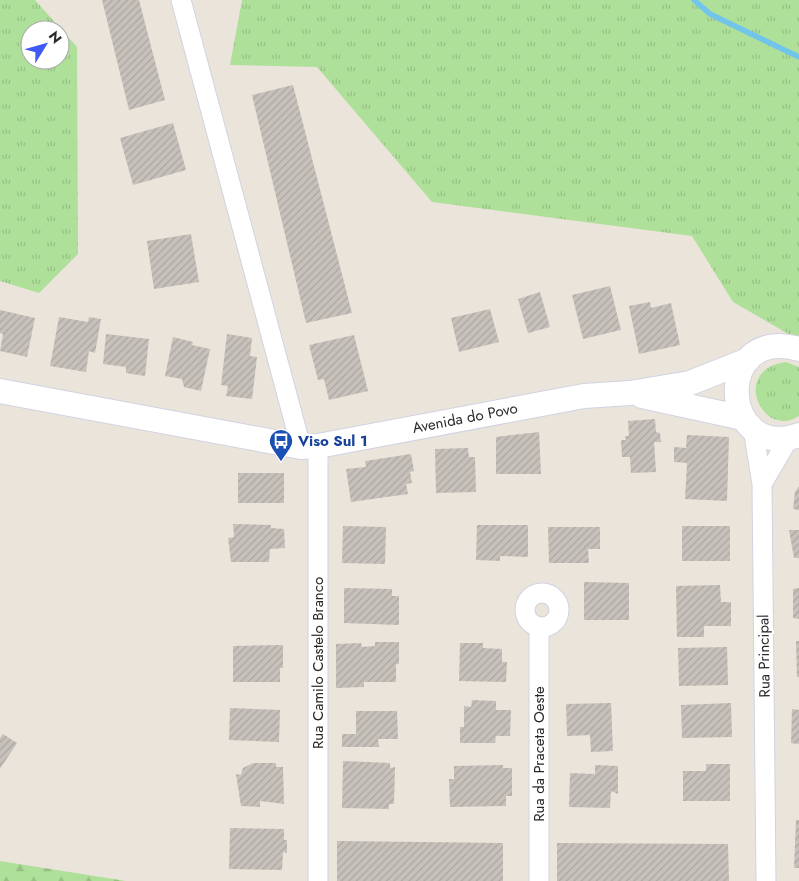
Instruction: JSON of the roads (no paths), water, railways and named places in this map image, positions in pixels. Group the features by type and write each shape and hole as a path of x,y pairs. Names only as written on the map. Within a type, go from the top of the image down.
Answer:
{"street":[{"name":"Rua Camilo Castelo Branco","path":"181,0 310,446 318,881"},
{"name":"Avenida do Povo","path":"310,446 584,396 630,393 690,383 748,360 760,351 773,346 787,346 799,349"},
{"path":"748,360 741,370 735,394 748,423"},
{"path":"0,390 310,446"},
{"name":"Avenida do Povo","path":"630,393 748,423 770,437 794,437"},
{"name":"Rua Principal","path":"748,423 762,484 766,881"},
{"path":"762,484 794,437"},
{"name":"Rua da Praceta Oeste","path":"539,627 539,881"}],"waterway":[{"path":"694,0 710,14 799,57"}],"place":[{"name":"Viso Sul 1","path":"281,462"}]}
